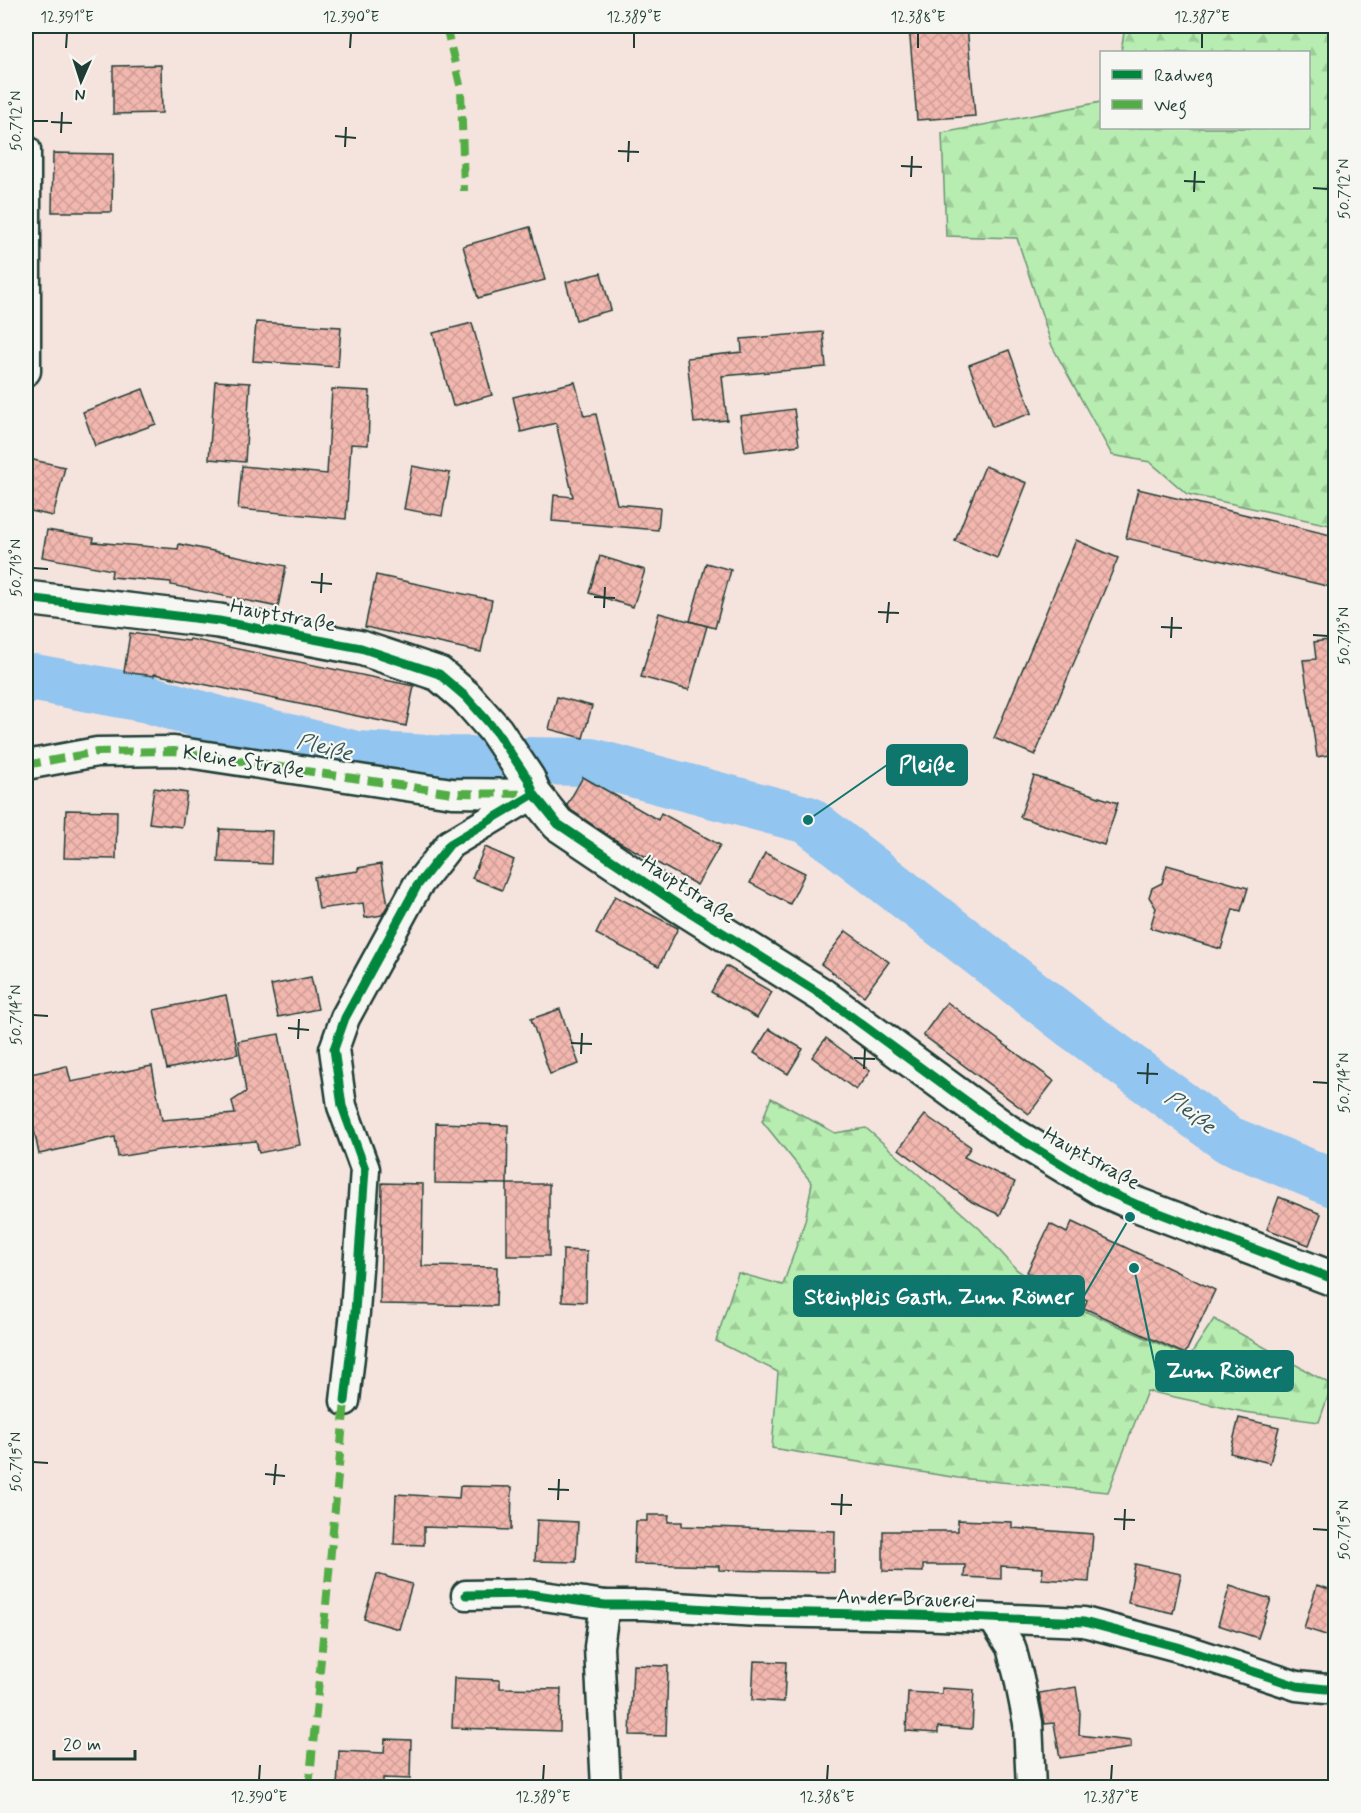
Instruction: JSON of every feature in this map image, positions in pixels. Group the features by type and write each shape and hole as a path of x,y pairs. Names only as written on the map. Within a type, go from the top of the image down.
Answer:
{"main road":[{"name":"Hauptstraße","path":"26,598 219,621 362,648 439,674 466,697 496,731 531,787 558,824 680,906 822,995 1007,1131 1104,1190 1172,1220 1335,1280"}],"street":[{"path":"26,150 26,371"},
{"name":"Kleine Straße","path":"26,765 97,752 174,751 452,793 531,787"},
{"path":"345,1401 355,1312 365,1169 342,1106 334,1049 345,1018 417,886 450,844 531,787"},
{"name":"An der Brauerei","path":"466,1595 530,1594 605,1605 758,1612 916,1615 1084,1622 1178,1647 1298,1686 1335,1688"},
{"path":"605,1605 599,1647 606,1788"},
{"name":"An der Brauerei","path":"993,1619 1011,1647 1019,1678 1028,1723 1031,1788"}],"green space":[{"path":"1125,26 1335,26 1336,525 1334,526 1187,494 1150,462 1112,455 1052,346 1017,238 946,236 942,133 1100,102 1100,129 1310,129 1310,51 1121,51"},
{"path":"771,1098 835,1133 866,1128 980,1229 1017,1270 1071,1305 1189,1357 1214,1319 1332,1385 1319,1422 1244,1412 1147,1391 1108,1492 958,1478 772,1448 778,1372 716,1341 738,1273 783,1285 805,1221 812,1183 762,1121"}],"building":[{"path":"909,26 967,26 975,116 917,120"},
{"path":"161,65 162,113 113,114 113,66"},
{"path":"53,153 113,154 112,212 52,212"},
{"path":"530,227 545,280 478,298 463,246"},
{"path":"601,273 611,310 576,320 566,282"},
{"path":"256,322 341,327 338,367 253,361"},
{"path":"472,323 492,395 453,406 433,333"},
{"path":"823,332 826,367 722,376 727,420 694,423 687,358 742,352 741,339"},
{"path":"1009,350 1032,413 992,427 969,365"},
{"path":"215,381 250,383 245,462 209,459"},
{"path":"575,382 584,416 596,414 617,504 660,508 658,530 552,521 554,495 573,497 556,423 521,432 513,397"},
{"path":"143,389 156,424 95,446 83,412"},
{"path":"332,389 370,391 368,445 351,444 346,519 238,509 242,466 327,474"},
{"path":"794,409 799,445 745,452 740,416"},
{"path":"29,459 65,467 53,516 26,510 26,474"},
{"path":"412,466 450,473 442,516 404,509"},
{"path":"985,466 1027,483 997,558 955,541"},
{"path":"1138,489 1335,536 1335,588 1126,538"},
{"path":"47,530 94,538 93,542 178,549 179,544 286,566 278,607 171,585 171,582 111,577 112,570 42,557"},
{"path":"1076,540 1118,558 1035,755 994,738"},
{"path":"600,556 645,570 633,607 589,593"},
{"path":"706,563 731,570 715,628 690,621"},
{"path":"376,575 492,600 481,652 365,627"},
{"path":"659,613 707,626 689,690 641,677"},
{"path":"130,633 189,641 190,639 414,686 406,726 154,674 154,676 124,672"},
{"path":"1335,639 1335,754 1317,757 1303,660 1316,659 1314,642"},
{"path":"557,697 592,706 583,738 549,729"},
{"path":"1034,776 1118,803 1104,845 1020,817"},
{"path":"583,777 658,820 661,813 720,845 697,885 612,838 571,810 567,805"},
{"path":"154,788 187,793 182,827 149,823"},
{"path":"66,810 117,811 116,859 64,858"},
{"path":"220,829 272,831 271,864 218,862"},
{"path":"485,847 514,860 502,890 472,878"},
{"path":"765,853 805,873 790,904 750,883"},
{"path":"381,864 388,905 382,915 365,918 363,903 319,909 314,877 358,871 358,868"},
{"path":"1167,865 1248,888 1241,911 1233,909 1221,949 1150,928 1156,908 1149,897 1152,888 1162,883"},
{"path":"615,896 678,928 659,966 596,934"},
{"path":"846,931 889,962 864,996 821,964"},
{"path":"726,966 772,992 757,1018 711,992"},
{"path":"311,977 318,1009 278,1017 271,985"},
{"path":"226,995 238,1054 167,1069 154,1010"},
{"path":"947,1002 1054,1081 1029,1114 923,1035"},
{"path":"560,1009 579,1064 550,1074 531,1019"},
{"path":"769,1029 803,1049 788,1074 754,1053"},
{"path":"279,1034 300,1145 259,1153 256,1141 159,1150 118,1157 115,1137 39,1154 26,1091 26,1075 67,1066 71,1082 152,1066 162,1120 235,1114 232,1101 246,1092 238,1041"},
{"path":"826,1038 870,1071 856,1090 812,1057"},
{"path":"925,1115 971,1147 964,1157 1015,1182 1000,1215 972,1202 899,1149"},
{"path":"436,1123 508,1125 507,1184 435,1183"},
{"path":"382,1183 423,1184 422,1266 497,1267 496,1306 380,1304"},
{"path":"507,1184 549,1184 549,1256 507,1256"},
{"path":"1279,1197 1321,1214 1309,1245 1267,1229"},
{"path":"1072,1222 1215,1290 1185,1354 1084,1308 1087,1300 1027,1272 1050,1224 1067,1233"},
{"path":"563,1250 587,1251 586,1302 562,1301"},
{"path":"1239,1418 1279,1427 1270,1463 1230,1453"},
{"path":"460,1486 512,1487 511,1530 424,1527 424,1545 394,1544 396,1494 459,1498"},
{"path":"647,1515 669,1515 668,1522 682,1522 682,1526 835,1531 834,1572 719,1570 719,1566 634,1564 636,1521 647,1521"},
{"path":"537,1520 578,1522 576,1562 535,1561"},
{"path":"958,1520 1012,1522 1012,1528 1093,1534 1089,1582 1042,1579 1043,1568 1001,1566 1001,1579 964,1577 965,1565 923,1565 923,1572 883,1571 883,1531 958,1531"},
{"path":"1135,1564 1181,1574 1173,1613 1128,1603"},
{"path":"377,1574 412,1584 399,1629 364,1619"},
{"path":"1317,1585 1335,1591 1335,1638 1304,1628"},
{"path":"1230,1586 1271,1599 1258,1638 1218,1625"},
{"path":"754,1661 786,1662 784,1702 752,1700"},
{"path":"633,1665 668,1666 666,1736 630,1735"},
{"path":"454,1678 500,1680 500,1688 561,1689 560,1731 452,1728"},
{"path":"1076,1687 1080,1713 1079,1735 1131,1741 1131,1748 1060,1758 1054,1723 1045,1724 1039,1693"},
{"path":"942,1688 974,1690 972,1729 938,1727 938,1733 906,1731 908,1692 942,1694"},
{"path":"385,1739 411,1740 410,1779 383,1778 383,1788 337,1788 339,1751 384,1753"}],"waterway":[{"name":"Pleiße","path":"26,680 35,678 148,699 218,720 356,755 448,760 591,762 808,820 1075,1027 1229,1140 1336,1184"}],"marked path":[{"path":"446,26 461,89 464,191"},
{"path":"26,765 97,752 174,751 452,793 531,794"},
{"path":"309,1788 345,1401"}],"cycle path":[{"path":"26,598 219,621 361,648 439,674 466,697 496,731 528,779 534,794 558,824 680,906 822,995 1007,1131 1104,1190 1336,1280"},
{"path":"345,1401 355,1312 365,1169 342,1106 334,1049 345,1018 417,886 450,844 534,794"},
{"path":"466,1595 530,1594 605,1605 758,1612 916,1615 1084,1622 1178,1647 1297,1686 1336,1688"}],"place":[{"name":"Pleiße","path":"808,820"},
{"name":"Steinpleis Gasth. Zum Römer","path":"1130,1217"},
{"name":"Zum Römer","path":"1134,1268"}]}
